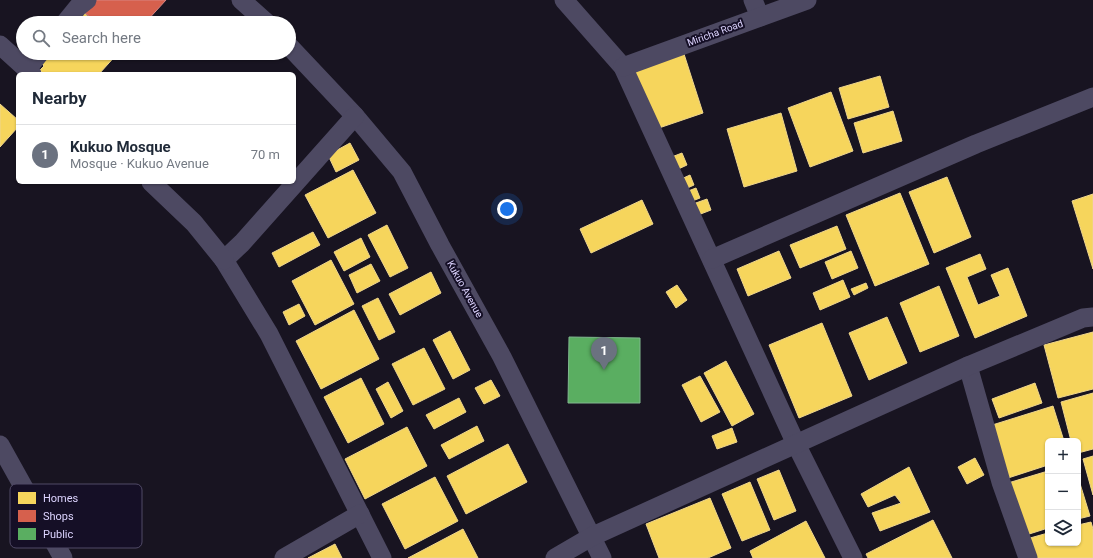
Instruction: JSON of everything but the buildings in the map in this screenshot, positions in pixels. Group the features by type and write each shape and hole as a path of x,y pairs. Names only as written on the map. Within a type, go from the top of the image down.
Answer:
{"street":[{"path":"71,16 78,7 87,0"},
{"path":"241,0 259,16"},
{"path":"564,0 623,67 796,444 853,558"},
{"name":"Miricha Road","path":"623,67 757,8 807,0"},
{"path":"0,45 16,60"},
{"name":"Kukuo Avenue","path":"296,53 355,116 402,172 440,245 502,357 602,558"},
{"path":"16,60 29,72 36,60"},
{"path":"712,259 976,144 1093,97"},
{"path":"296,182 355,116"},
{"path":"153,184 194,223 224,260 269,334 382,558"},
{"path":"224,260 242,243 294,184"},
{"path":"556,558 591,537 968,366 1083,318 1093,317"},
{"path":"968,366 1001,482 1028,558"},
{"path":"0,445 22,484"},
{"path":"284,558 360,514"},
{"path":"57,548 63,558"}],"place":[{"name":"Kukuo Mosque","path":"604,370"}]}
